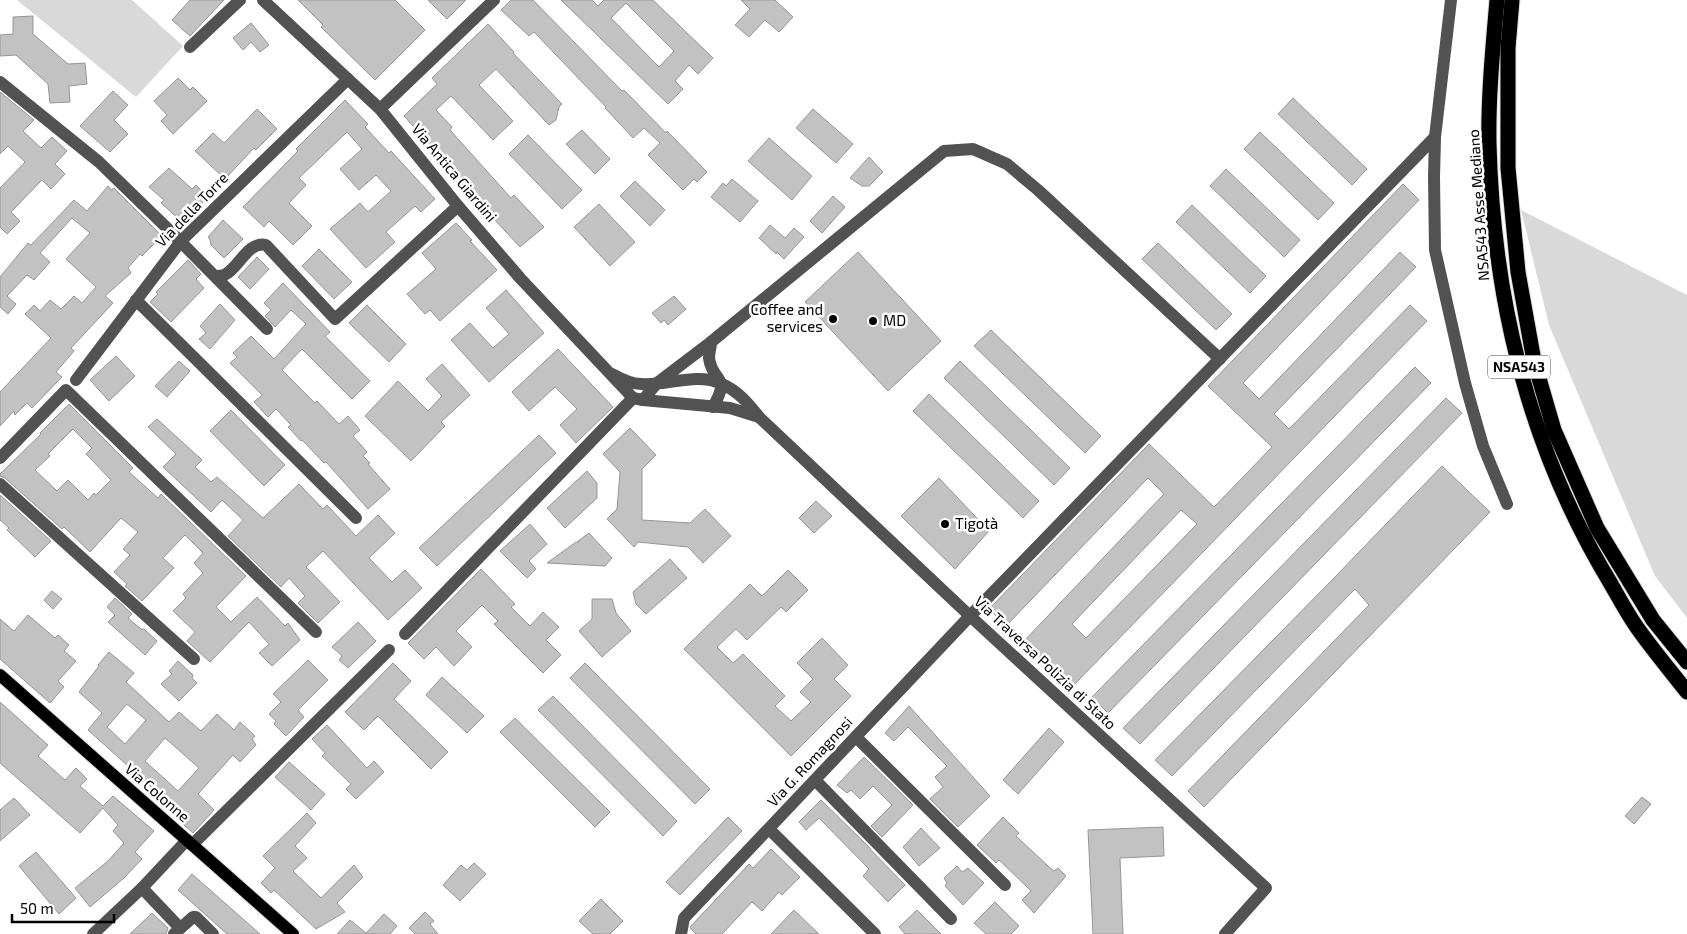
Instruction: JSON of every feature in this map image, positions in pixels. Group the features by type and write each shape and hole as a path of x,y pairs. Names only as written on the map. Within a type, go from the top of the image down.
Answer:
{"highway":[{"name":"NSA543 Asse Mediano","path":"1497,0 1493,45 1490,152 1495,243 1504,303 1519,367 1539,434 1560,489 1588,546 1636,625 1687,692"},
{"name":"NSA543 Asse Mediano","path":"1512,0 1508,48 1508,168 1518,272 1534,362 1554,430 1597,528 1653,620 1687,662"}],"main road":[{"name":"Via Colonne","path":"0,675 294,934"}],"street":[{"path":"190,47 240,0"},
{"name":"Via Antica Giardini","path":"263,0 380,109 458,206 520,278 638,399"},
{"path":"380,109 494,0"},
{"path":"1451,0 1435,137 1435,250 1467,391 1483,446 1507,504"},
{"name":"Via della Torre","path":"76,380 180,241 348,79"},
{"path":"0,82 99,162 267,329"},
{"name":"Via G. Romagnosi","path":"681,934 684,918 970,616 1435,137"},
{"path":"405,634 638,399 711,342 944,151 973,149 1007,164 1038,190 1220,359"},
{"path":"215,276 226,274 254,247 260,244 266,245 335,319 458,206"},
{"path":"136,300 356,518"},
{"path":"711,342 709,359 722,384 714,407"},
{"name":"Via Antica Giardini","path":"612,374 626,381 640,384 657,384 692,379 712,380 734,390 759,417"},
{"path":"674,404 672,392 675,380"},
{"path":"0,458 66,390 316,632"},
{"path":"638,399 730,408 759,417"},
{"name":"Via Traversa Polizia di Stato","path":"759,417 970,616 1266,888 1226,934"},
{"path":"0,484 194,658"},
{"path":"93,934 389,650"},
{"path":"856,737 1005,885"},
{"path":"815,780 951,919"},
{"path":"769,829 875,934"},
{"path":"142,888 177,931 193,916 213,934"}],"shaded area":[{"path":"17,0 132,0 183,46 136,97"},
{"path":"1521,210 1687,295 1687,618 1655,576 1549,325"}],"building":[{"path":"190,0 224,0 190,36 172,20"},
{"path":"298,0 395,0 425,30 375,80 321,27 323,25"},
{"path":"428,0 466,0 447,19"},
{"path":"511,0 533,0 622,91 624,90 707,172 697,182 694,179 683,190 648,155 660,143 644,128 633,138 534,32 529,36 501,10"},
{"path":"561,0 592,0 598,6 604,0 653,0 713,58 698,74 689,65 675,81 683,89 668,104","holes":["626,3 674,51 659,67 611,18"]},
{"path":"741,0 775,0 793,17 779,32 765,20 749,37 735,25 750,9"},
{"path":"33,16 33,34 68,64 85,63 87,84 69,86 70,102 50,103 48,84 16,55 0,56 0,35 13,34 13,17"},
{"path":"251,23 269,45 260,52 251,42 243,50 233,38"},
{"path":"488,24 562,104 559,107 556,120 549,125 496,69 479,85 513,121 493,140 451,96 436,110 452,127 450,130 511,198 514,195 544,227 520,247 404,116 437,84 432,78"},
{"path":"178,78 190,90 193,87 207,101 173,134 161,121 167,115 154,101"},
{"path":"113,91 128,105 114,120 128,134 110,152 80,126"},
{"path":"0,92 34,120 23,131 41,148 52,137 67,151 55,164 65,174 51,189 42,180 11,212 20,221 7,234 0,227 0,188 25,162 8,146 0,154"},
{"path":"1293,98 1367,169 1352,185 1278,114"},
{"path":"345,100 368,124 365,127 389,153 391,151 435,199 421,212 415,206 386,232 395,242 366,268 330,229 360,203 368,212 391,191 376,175 359,190 340,169 362,149 347,132 299,178 306,185 289,203 312,226 293,245 269,221 264,227 243,207 298,151 296,149"},
{"path":"257,109 277,129 256,150 254,148 225,179 195,151 213,133 224,143"},
{"path":"813,109 853,144 836,163 796,128"},
{"path":"582,130 610,159 595,174 566,144"},
{"path":"1260,132 1334,203 1318,220 1244,149"},
{"path":"528,135 582,190 562,209 509,154"},
{"path":"769,138 812,176 792,200 748,161"},
{"path":"869,157 883,172 869,186 862,186 850,178"},
{"path":"169,168 192,189 196,185 208,197 183,223 161,203 164,200 149,187"},
{"path":"1226,169 1300,240 1284,257 1210,186"},
{"path":"732,179 758,201 740,222 711,197 723,183 726,186"},
{"path":"635,181 665,210 650,226 620,196"},
{"path":"1403,184 1419,200 1243,383 1259,399 1400,252 1416,267 1274,414 1289,429 1410,305 1427,321 1072,687 1023,642 1164,494 1148,478 1006,626 989,609 1149,444 1214,507 1272,447 1208,386","holes":["1181,510 1197,524 1086,638 1072,624"]},
{"path":"108,186 111,190 114,188 162,236 142,256 140,254 128,268 131,273 105,296 113,303 71,348 74,351 56,372 62,377 32,408 27,403 15,415 14,411 0,426 0,392 51,338 25,314 34,305 40,311 50,300 61,309 74,296 82,303 96,287 66,259 90,233 72,218 40,253 50,262 34,280 27,275 7,296 16,304 8,314 0,307 0,277 28,243 31,245 74,200 87,211"},
{"path":"833,196 845,207 822,233 810,221"},
{"path":"599,204 635,242 610,266 574,227"},
{"path":"1192,205 1266,276 1250,293 1176,222"},
{"path":"223,220 243,239 224,258 211,245 208,237"},
{"path":"456,223 497,270 440,321 430,310 425,314 407,294 436,269 422,253"},
{"path":"770,225 785,238 794,228 804,237 784,259 759,238"},
{"path":"1158,243 1232,314 1216,330 1142,259"},
{"path":"319,249 352,282 334,299 302,266"},
{"name":"MD","path":"858,252 941,341 888,391 805,302"},
{"path":"257,257 269,269 250,289 238,277"},
{"path":"188,260 201,274 196,279 204,288 171,322 150,302 158,294 156,292"},
{"path":"283,283 330,332 325,336 370,381 352,399 302,349 282,370 315,403 317,401 339,424 348,416 360,430 353,436 367,452 363,456 390,489 368,509 326,462 324,463 288,427 291,425 276,409 268,417 254,402 262,395 230,363 237,357 233,353 251,336 274,359 306,324 291,310 275,327 265,316 271,310 264,303"},
{"path":"506,290 544,333 489,382 451,340 470,323 493,348 509,334 486,308"},
{"path":"674,296 686,309 668,325 664,320 661,323 652,313"},
{"path":"220,304 235,320 210,349 199,339 206,333 200,326"},
{"path":"367,305 406,344 389,362 349,323"},
{"path":"991,330 1101,436 1085,453 974,346"},
{"path":"558,349 613,407 576,443 560,425 577,409 555,387 529,411 512,392"},
{"path":"116,356 135,376 109,401 90,380"},
{"path":"179,361 190,371 167,397 155,386"},
{"path":"960,361 1070,468 1054,485 944,378"},
{"path":"442,364 470,395 441,422 445,426 411,461 365,416 398,381 428,411 442,396 426,379"},
{"path":"1415,367 1431,383 1108,713 1092,697"},
{"path":"929,394 1039,501 1023,518 913,411"},
{"path":"1446,398 1462,413 1140,744 1123,728"},
{"path":"69,404 133,468 129,472 158,498 161,494 246,576 216,607 231,622 257,597 285,626 288,623 300,640 272,666 259,653 269,644 249,622 210,662 187,641 195,632 173,611 186,598 183,594 203,573 194,563 203,553 185,535 163,558 174,568 142,601 125,586 127,584 114,572 130,555 123,549 138,532 121,518 90,552 64,527 62,529 5,478 0,476","holes":["73,429 92,448 86,454 111,480 88,500 68,480 57,491 35,470"]},
{"path":"231,410 285,465 264,486 210,431"},
{"path":"157,419 202,460 195,467 211,482 217,477 263,518 299,484 323,509 327,505 356,536 378,515 395,533 369,558 392,582 405,570 422,588 388,620 323,551 306,567 340,602 318,623 298,603 305,596 289,578 281,587 228,536 243,520 222,500 211,512 163,467 176,454 148,427"},
{"path":"630,428 656,455 642,469 642,520 690,523 705,509 731,536 703,563 688,547 638,542 634,547 607,519 617,509 620,472 603,454"},
{"path":"539,435 556,453 437,566 419,548"},
{"path":"1442,466 1490,512 1204,807 1188,791 1369,605 1355,589 1172,776 1155,760"},
{"path":"587,471 597,483 597,498 565,528 547,508"},
{"name":"Tigotà","path":"939,478 989,531 955,569 901,516"},
{"path":"0,495 51,541 35,557 7,530 9,528 0,520"},
{"path":"816,501 832,516 814,533 799,518"},
{"path":"530,524 547,544 529,561 536,569 527,578 500,551"},
{"path":"589,533 612,558 605,566 547,563 576,542 579,542"},
{"path":"670,559 687,578 646,614 636,604 633,592"},
{"path":"481,569 515,604 511,607 530,626 543,612 559,627 546,640 561,655 543,673 494,624 498,621 482,605 456,631 472,647 454,666 436,647 424,659 408,643"},
{"path":"788,570 808,590 786,612 781,607 747,640 736,629 717,647 733,663 743,654 785,696 775,706 791,721 811,702 800,692 813,679 797,663 822,638 848,665 834,679 851,696 791,756 684,649 750,584 762,596"},
{"path":"52,591 62,599 53,609 44,600"},
{"path":"115,598 132,614 128,618 157,641 145,655 108,622 115,615 107,607"},
{"path":"592,599 612,599 616,613 631,631 602,657 579,631 592,619"},
{"path":"28,615 55,638 58,635 69,645 64,651 76,661 58,681 64,687 50,703 0,659 0,619 14,631"},
{"path":"358,622 376,641 348,668 339,660 342,656 332,647"},
{"path":"109,652 134,673 126,682 169,722 179,712 201,731 217,714 234,730 240,722 255,736 252,739 256,745 240,762 233,755 198,794 214,810 193,833 165,808 170,804 88,730 102,713 79,692","holes":["127,704 146,720 125,744 107,727","165,738 199,768 178,791 145,761"]},
{"path":"308,660 328,680 298,710 304,717 286,736 274,724 276,721 269,714 281,702 273,694"},
{"path":"178,661 193,675 192,678 197,683 179,701 161,684 172,674 169,671"},
{"path":"393,663 411,681 394,699 448,752 431,769 378,716 364,730 345,712"},
{"path":"585,663 710,789 695,804 570,678"},
{"path":"442,677 484,716 467,733 426,695"},
{"path":"553,696 677,821 663,836 538,710"},
{"path":"0,702 48,745 38,756 65,780 76,768 87,779 80,786 103,806 113,796 154,831 135,852 142,859 124,878 90,907 75,888 108,861 124,843 113,831 118,825 103,808 80,833 0,763"},
{"path":"909,706 990,796 958,827 930,799 943,787 935,777 947,766 908,727 894,741 885,733"},
{"path":"515,718 610,812 595,827 500,732"},
{"path":"327,725 367,768 374,761 384,772 356,799 346,789 351,784 322,756 325,753 312,739"},
{"path":"1049,728 1064,742 1018,794 1003,780"},
{"path":"864,757 913,805 882,837 871,826 892,805 873,786 860,799 851,790 847,793 837,785"},
{"path":"289,762 325,794 311,810 275,777"},
{"path":"1642,797 1651,804 1634,824 1625,816"},
{"path":"14,798 30,815 0,841 0,810"},
{"path":"821,800 905,885 888,902 863,876 869,869 819,818 806,830 799,822"},
{"path":"307,813 316,823 295,846 307,858 293,871 321,898 354,865 363,877 337,903 345,912 316,929 274,890 271,893 261,883 275,868 263,856"},
{"path":"728,817 742,831 680,895 666,882"},
{"path":"1003,817 1019,833 1016,836 1054,871 1058,868 1066,876 1034,913 1022,900 1031,891 999,860 996,863 977,845"},
{"path":"1163,827 1164,856 1120,858 1123,934 1093,934 1088,830"},
{"path":"921,828 940,848 919,866 903,847"},
{"path":"771,849 800,877 782,895 779,892 762,911 752,902 722,934 696,934 690,928 691,926 749,864 753,868"},
{"path":"36,852 76,898 59,914 19,866"},
{"path":"474,863 486,874 460,901 443,885 461,865 467,870"},
{"path":"957,866 962,872 968,868 984,883 963,905 945,886 947,883 944,878"},
{"path":"192,874 260,934 227,934 178,890"},
{"path":"601,899 623,921 610,934 593,934 579,921"},
{"path":"995,902 1019,926 1011,934 986,934 974,923"},
{"path":"794,910 819,934 771,934"},
{"path":"917,910 941,934 905,934 899,927"},
{"path":"425,912 434,921 430,924 438,934 415,934 409,928"},
{"path":"152,913 168,928 166,934 130,934"},
{"path":"384,914 397,926 390,934 337,934 350,920 366,933"}],"place":[{"name":"Coffee and services","path":"833,319"},
{"name":"MD","path":"873,321"},
{"name":"Tigotà","path":"945,524"}]}
